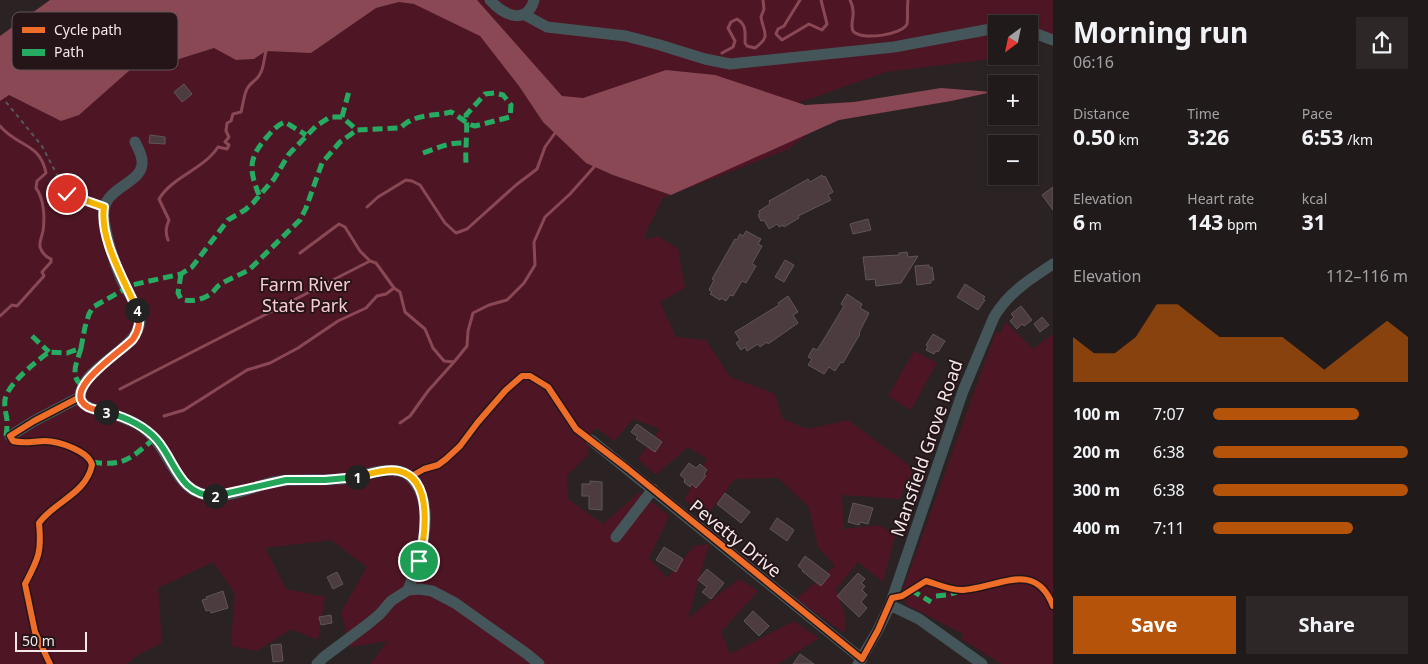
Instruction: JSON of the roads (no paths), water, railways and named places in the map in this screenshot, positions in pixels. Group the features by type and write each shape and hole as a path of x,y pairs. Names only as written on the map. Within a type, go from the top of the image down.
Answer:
{"street":[{"path":"490,0 511,15 516,16 525,15 530,11 534,0"},
{"path":"525,15 547,27 626,36 704,59 730,64 894,46 988,29"},
{"path":"1038,35 1053,40"},
{"path":"135,142 142,160 141,170 137,176 113,193 104,207 104,219 118,271 139,314 140,323 133,338 95,372 83,386 80,396 82,401 88,407 126,418 150,433 164,450 185,484 199,494 223,495 286,480 336,480 393,471 401,472 410,478 420,490 425,518 421,551 408,590"},
{"name":"Mansfield Grove Road","path":"860,662 890,605 963,391 994,317 1014,291 1053,264"},
{"path":"10,436 80,396"},
{"name":"Pevetty Drive","path":"591,440 653,489 860,662"},
{"path":"616,537 653,489"},
{"path":"318,664 324,657 380,614 391,601 408,590 420,589 432,591 455,603 539,664"},
{"path":"890,605 927,624 982,664"}],"waterway":[{"path":"722,53 733,47 735,41 728,28 731,22 737,19 744,27 745,43 747,46 755,48 760,44 765,37 761,17 764,9 763,0"},
{"path":"800,0 784,26 778,29 776,34 782,40 809,24 822,30 827,24 821,0"},
{"path":"850,0 853,10 853,31 864,36 890,34 904,28 907,24 908,0"},
{"path":"168,240 166,230 169,220 159,199 172,184 204,162 218,147 227,149 229,145 225,142 229,137 226,131 227,123 231,121 233,114 241,112 247,89 261,72 266,51"},
{"path":"0,126 7,133 33,150 43,163 46,173 37,181 36,188 41,197 44,214 40,245 43,253 51,259 51,262 42,272 44,276 17,306 12,305 0,316"},
{"path":"367,207 378,197 406,180 412,181 420,185 445,223 456,233 467,229 516,185 537,169 545,147 555,133"},
{"path":"164,416 184,410 247,370 270,363 298,348 338,321 366,308 377,296 386,294 394,288 400,292 405,312 425,329 433,348 444,361 454,362 467,346 468,331 473,313 489,305 507,300 524,283 535,265 534,242 545,217 570,194 594,167"},
{"path":"300,253 339,224 345,227 360,251 370,261"},
{"path":"120,389 370,261 376,263 394,288"},
{"path":"400,423 410,416 428,391 454,362"}],"park label":[{"name":"Farm River State Park","path":"305,294"}]}
